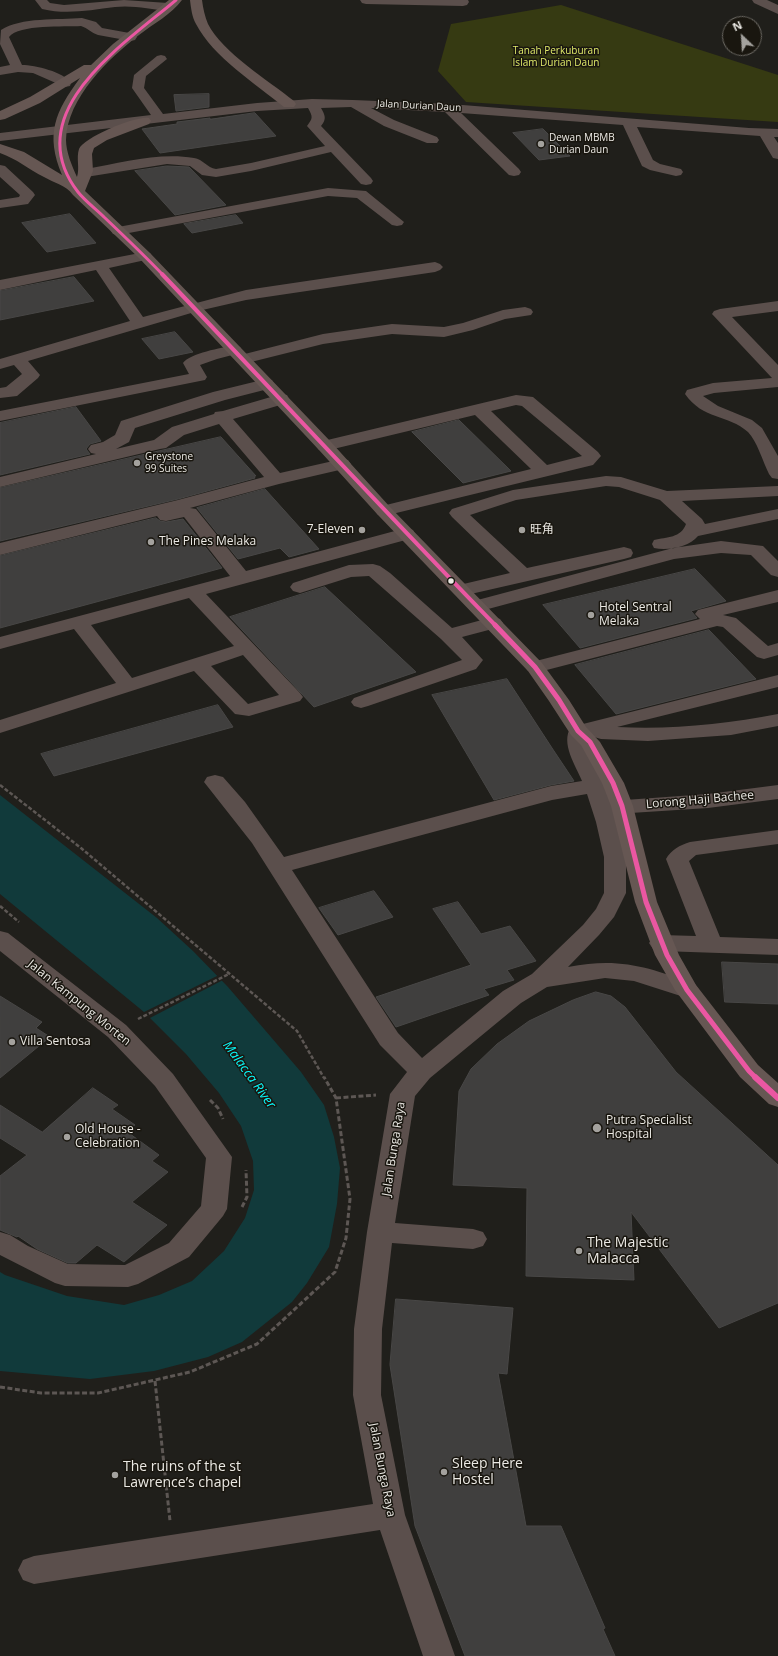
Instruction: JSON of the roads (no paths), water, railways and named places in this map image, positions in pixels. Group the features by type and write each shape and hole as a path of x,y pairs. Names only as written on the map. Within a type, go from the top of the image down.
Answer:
{"main road":[{"path":"196,0 197,10 203,25 214,40 227,53 289,104"},
{"path":"0,116 35,100 65,83 109,54 172,4"},
{"path":"76,189 60,151 60,131 71,102 79,88 109,54"},
{"path":"76,189 86,173 85,151 88,145 96,139 125,130 144,121"},
{"path":"0,148 19,155 48,174 76,189 145,256 342,464 384,511 531,663 559,700 578,731"},
{"path":"612,807 661,943 687,990 749,1071 778,1098"}],"street":[{"path":"41,0 46,6 64,9 93,7 117,3 172,4"},
{"path":"366,0 463,2"},
{"path":"758,0 778,10"},
{"path":"17,67 4,37 5,33 11,29 26,25 82,22 92,25 98,31 131,37"},
{"path":"160,119 138,88 140,75 161,58"},
{"path":"0,71 17,67 41,71 53,75 65,83"},
{"path":"353,103 389,123 432,140"},
{"name":"Jalan Durian Daun","path":"0,137 289,104 353,103 449,108 628,122 774,142"},
{"path":"312,104 319,116 319,120 314,126 333,148 366,181"},
{"path":"449,108 514,172"},
{"path":"628,122 648,163 655,167 676,172"},
{"path":"86,173 167,160 194,162 207,172 216,173 251,167 333,148"},
{"path":"0,169 28,195 23,201 0,204"},
{"path":"118,231 340,191 361,194 397,222"},
{"path":"0,285 145,256"},
{"path":"100,265 139,323"},
{"path":"0,364 139,323 246,295 435,268"},
{"path":"246,295 254,303 262,304 334,289 354,287"},
{"path":"778,306 720,314 778,374"},
{"path":"219,396 199,377 191,363 212,355 239,355 324,339 392,329 444,332 467,327 503,315 525,312"},
{"path":"0,393 11,392 32,375 17,359"},
{"path":"0,416 199,377"},
{"path":"778,382 713,388 693,394 696,401 741,420 755,429 778,474"},
{"path":"0,471 109,446 123,438 127,425 219,396 266,384"},
{"path":"0,482 160,444 178,430 281,399"},
{"path":"325,446 516,400 527,401 592,456 587,462 384,511"},
{"path":"479,409 544,472"},
{"path":"221,416 276,479"},
{"path":"0,549 183,504 276,479 342,464"},
{"path":"523,575 458,513 513,495 606,480 621,482 666,496 778,491"},
{"path":"462,590 687,539 693,532 696,523 666,496"},
{"path":"0,557 184,512 190,513 238,573"},
{"path":"693,532 778,514"},
{"path":"0,633 238,573 406,534"},
{"path":"477,606 673,554 721,547 756,550 778,571"},
{"path":"300,587 349,571 373,570 383,577 448,635 473,660 469,665 361,702"},
{"path":"0,643 193,591 238,573"},
{"path":"193,591 293,697 250,710 242,710 198,663"},
{"path":"531,663 778,596"},
{"path":"531,663 717,620 729,622 771,651 778,667"},
{"path":"79,622 128,686"},
{"path":"448,635 493,623"},
{"path":"0,727 246,648"},
{"path":"578,731 778,682"},
{"path":"578,731 648,735 731,729 778,720"},
{"name":"Jalan Bunga Raya","path":"439,1656 390,1515 367,1395 368,1328 380,1232 403,1094 421,1072 512,997 540,980 591,930 606,912 615,893 615,857 612,807 604,785 577,744 578,731"},
{"path":"215,782 237,807 261,839 388,1038 421,1072"},
{"path":"278,866 551,793 604,785"},
{"name":"Lorong Haji Bachee","path":"612,807 708,801 778,792"},
{"path":"711,944 678,859 690,849 778,837"},
{"name":"Jalan Kampung Morten","path":"0,940 117,1031 164,1080 219,1157 214,1209 180,1250 128,1276 65,1275 18,1253 0,1242"},
{"path":"661,943 778,947"},
{"path":"540,980 596,970 624,971 652,977 687,990"},
{"path":"380,1232 473,1239"},
{"path":"34,1570 390,1515"}],"water":[{"name":"Malacca River","path":"0,795 157,918 193,951 228,987 301,1072 324,1105 334,1137 340,1168 337,1204 329,1247 307,1283 292,1302 242,1342 208,1357 154,1371 90,1379 0,1371 0,1272 67,1296 124,1305 159,1295 192,1281 224,1251 245,1218 254,1190 253,1161 241,1126 219,1093 186,1054 144,1012 0,894"}],"place":[{"name":"Dewan MBMB Durian Daun","path":"541,144"},
{"name":"Greystone 99 Suites","path":"137,463"},
{"name":"7-Eleven","path":"362,530"},
{"name":"旺角","path":"522,530"},
{"name":"The Pines Melaka","path":"151,542"},
{"name":"Hotel Sentral Melaka","path":"591,615"},
{"name":"Villa Sentosa","path":"12,1042"},
{"name":"Putra Specialist Hospital","path":"597,1128"},
{"name":"Old House - Celebration","path":"67,1137"},
{"name":"The Majestic Malacca","path":"579,1251"},
{"name":"Sleep Here Hostel","path":"444,1472"},
{"name":"The ruins of the st Lawrence’s chapel","path":"115,1475"}],"park label":[{"name":"Tanah Perkuburan Islam Durian Daun","path":"556,56"}]}
